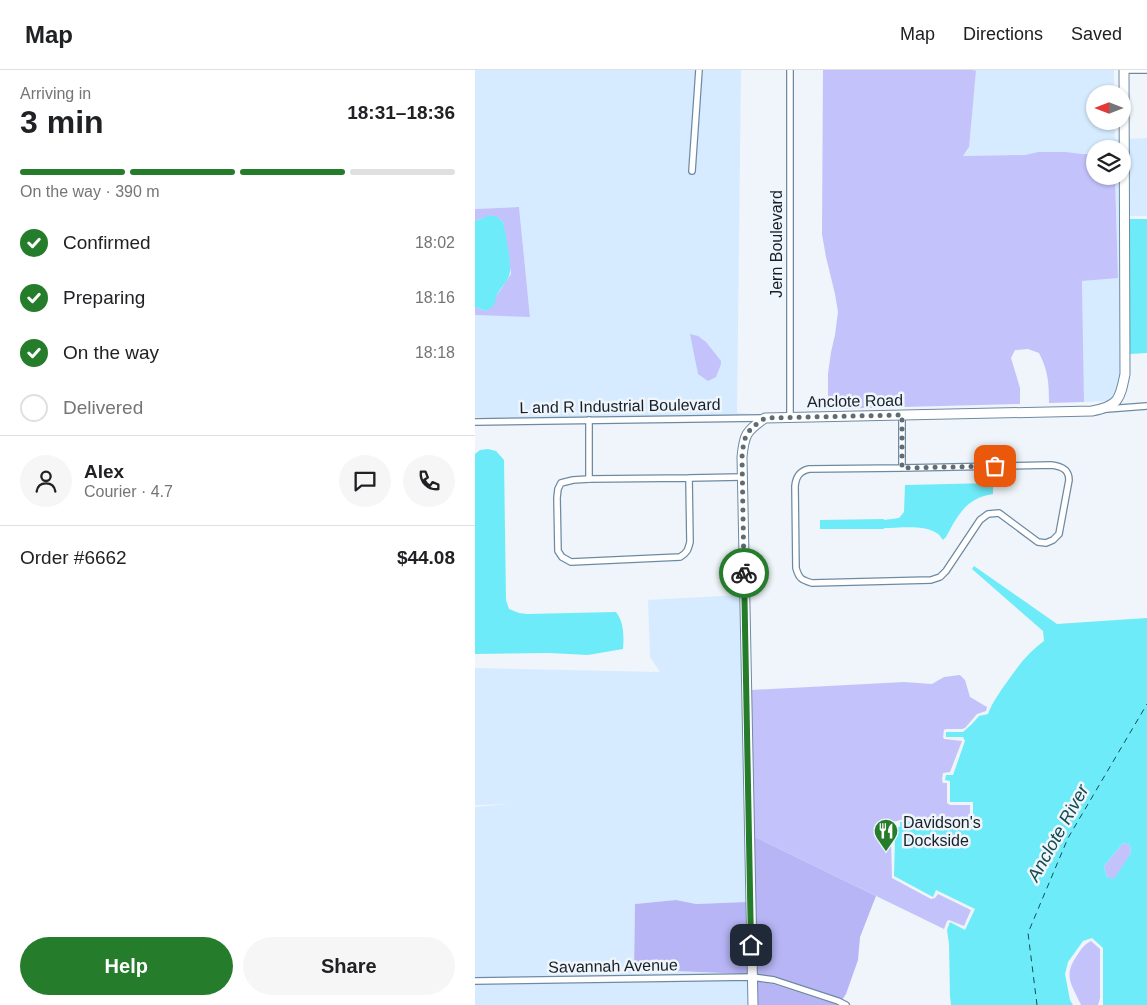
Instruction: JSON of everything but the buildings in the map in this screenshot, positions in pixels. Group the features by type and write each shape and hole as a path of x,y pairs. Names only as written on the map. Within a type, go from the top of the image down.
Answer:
{"street":[{"path":"692,171 699,70"},
{"name":"Jern Boulevard","path":"790,70 790,417"},
{"path":"1105,409 1115,402 1121,394 1125,374 1124,70 1147,70"},
{"path":"1105,409 1147,406"},
{"name":"Anclote Road","path":"765,418 1092,411 1105,409"},
{"path":"902,415 902,468"},
{"path":"753,1005 742,457 744,440 748,431 765,418"},
{"name":"L and R Industrial Boulevard","path":"475,422 765,418"},
{"path":"589,420 589,479"},
{"path":"1051,465 1063,468 1069,474 1069,480 1059,534 1047,543 1038,542 999,513 988,514 981,520 945,572 940,577 931,580 812,583 798,576 795,486 798,475 804,470 809,469 902,468 1051,465"},
{"path":"689,478 690,542 689,550 680,558 571,562 562,557 558,551 558,489 561,483 589,479 742,477"},
{"name":"Savannah Avenue","path":"475,982 752,977 774,980 846,1005"}],"shaded area":[{"path":"475,70 696,70 688,174 695,174 703,70 741,70 737,413 751,414 475,417 475,315 530,316 519,207 475,209"},
{"path":"823,70 976,71 969,147 963,156 1025,155 1038,152 1086,154 1086,185 1115,185 1118,278 1082,281 1084,402 1049,403 1048,383 1044,365 1039,353 1028,349 1015,350 1011,358 1020,388 1020,404 828,409 828,374 838,312 822,234"},
{"path":"973,70 1114,70 1114,85 1086,85 1086,130 1114,130 1115,139 1120,140 1086,140 1086,154 1038,152 1025,155 962,156 968,150 976,72"},
{"path":"1147,138 1147,216 1128,216 1128,185 1131,185 1131,140 1128,139"},
{"path":"1115,185 1121,185 1121,373 1118,389 1109,401 1084,402 1082,281 1118,277"},
{"path":"519,207 530,317 475,315 475,307 486,311 511,274 503,221 493,217 486,217 475,221 475,209"},
{"path":"690,334 698,336 706,342 721,361 716,377 708,381 698,374"},
{"path":"740,595 747,902 696,904 676,900 635,904 634,972 676,971 748,974 475,978 475,807 508,804 475,805 475,668 660,672 650,657 648,600"},
{"path":"960,675 965,680 970,697 987,707 986,711 977,714 965,728 944,730 944,739 962,741 950,772 943,773 942,780 943,783 947,783 947,803 950,805 970,805 970,818 900,820 891,822 888,826 888,838 891,841 892,878 931,899 935,898 938,894 971,910 964,926 949,920 944,929 753,836 750,690 904,682 932,684 944,677"},
{"path":"753,836 876,896 860,937 858,960 842,1000 775,977 756,975"},
{"path":"1123,843 1130,845 1131,853 1115,880 1107,877 1104,866"},
{"path":"676,900 696,904 747,902 748,974 676,971 634,972 635,904"},
{"path":"1091,941 1100,949 1100,998 1098,1005 1081,1005 1070,980 1070,968 1081,950"},
{"path":"749,981 749,1005 475,1005 475,985"},
{"path":"756,981 773,984 838,1005 757,1005"}],"water":[{"path":"488,216 495,216 503,221 510,272 496,296 494,304 486,311 475,307 475,221"},
{"path":"1129,219 1147,219 1147,353 1130,354"},
{"path":"480,450 496,451 504,460 506,600 509,609 527,614 616,612 622,625 623,649 588,655 549,653 475,654 475,454"},
{"path":"993,483 993,494 976,499 969,504 959,515 943,540 939,534 920,528 820,529 820,520 884,520 899,518 904,512 905,485"},
{"name":"Anclote River","path":"974,566 1057,624 1147,618 1147,1005 1103,1005 1103,948 1092,938 1083,941 1068,962 1065,974 1070,1000 1073,1005 951,1005 947,930 950,922 965,930 975,909 936,890 933,897 894,876 895,838 891,838 891,827 900,827 900,822 973,820 973,802 950,802 950,781 945,780 946,775 953,775 965,741 963,737 946,737 946,732 963,732 979,716 988,714 997,696 1018,667 1044,641 1043,631 972,569","holes":["1123,843 1130,845 1131,853 1114,879 1107,877 1104,866"]}],"ferry route":[{"path":"1037,1005 1028,933 1068,838 1147,704"}],"way so far":[{"path":"744,573 742,457 744,440 748,431 765,418 902,415 902,468 995,466"}],"place":[{"name":"Davidson's Dockside","path":"886,852"}],"route":[{"path":"744,573 751,945"}]}
